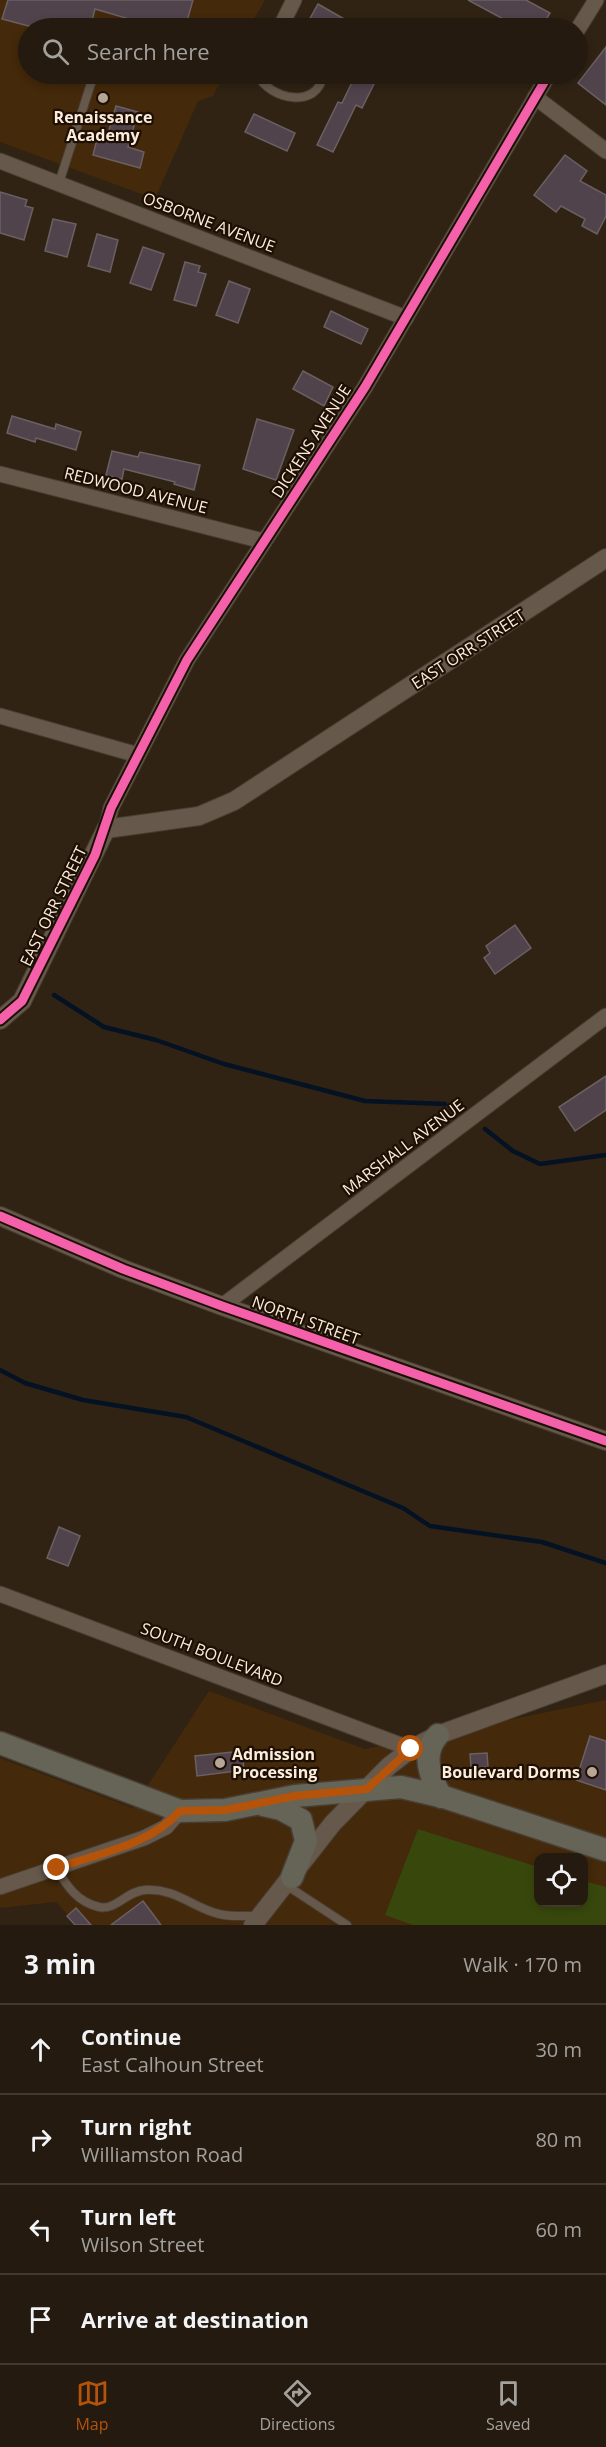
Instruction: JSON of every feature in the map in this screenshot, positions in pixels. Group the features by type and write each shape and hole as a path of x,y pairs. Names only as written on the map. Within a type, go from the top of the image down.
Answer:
{"main road":[{"path":"438,1735 430,1744 428,1762 431,1777 441,1797"},
{"path":"0,1743 180,1811 225,1810 295,1796 401,1787 481,1809 606,1850"},
{"path":"258,1805 281,1809 301,1820 306,1841 289,1881"}],"street":[{"path":"285,18 294,0"},
{"path":"584,18 596,0"},
{"name":"DICKENS AVENUE","path":"105,829 111,808 187,660 365,387 543,84"},
{"path":"535,97 606,151"},
{"name":"OSBORNE AVENUE","path":"0,161 406,318"},
{"name":"REDWOOD AVENUE","path":"0,474 263,541"},
{"name":"EAST ORR STREET","path":"0,1020 22,1001 105,829 199,816 234,801 606,558"},
{"path":"0,716 138,755"},
{"name":"MARSHALL AVENUE","path":"222,1306 606,1016"},
{"name":"NORTH STREET","path":"0,1216 123,1269 222,1306 606,1441"},
{"name":"SOUTH BOULEVARD","path":"0,1594 411,1749"},
{"path":"257,1921 333,1823 411,1749 438,1735 606,1674"},
{"path":"0,1887 144,1838 166,1827 180,1811"}],"lane":[{"path":"59,183 91,84"},
{"path":"265,84 291,99 305,97 316,91 321,84"},
{"path":"57,1868 68,1889 99,1907 108,1907 126,1894 145,1890 178,1894 218,1914 257,1921"},
{"path":"289,1881 347,1925"}],"shaded area":[{"name":"Renaissance Academy","path":"0,0 265,0 255,18 18,18 18,84 220,84 213,96 198,101 155,199 0,142"},
{"path":"209,1691 365,1749 606,1700 606,1925 77,1925 56,1902 0,1908 0,1758 133,1808"}],"green space":[{"path":"418,1829 534,1866 534,1907 588,1907 588,1882 606,1887 606,1925 413,1925 385,1915"}],"building":[{"path":"8,0 193,0 188,18 126,18 95,9 93,18 18,18 18,23 2,19"},
{"path":"468,0 526,0 550,13 547,18 501,18"},
{"path":"318,4 342,18 310,18"},
{"path":"606,47 606,105 579,84 588,84 588,70"},
{"path":"351,84 374,84 362,108 356,105 333,152 317,145 338,102 342,103"},
{"path":"116,106 138,112 128,147 144,152 140,168 93,155 97,139 106,141"},
{"path":"254,114 295,133 287,151 245,132"},
{"path":"565,155 587,171 580,181 606,195 606,216 597,234 582,226 585,219 561,206 556,212 534,195"},
{"path":"0,192 27,200 25,206 33,208 24,240 0,233"},
{"path":"53,219 76,224 67,257 45,251"},
{"path":"97,234 118,240 110,272 88,266"},
{"path":"143,247 164,254 151,290 130,283"},
{"path":"185,262 200,266 198,272 206,274 196,306 174,300"},
{"path":"229,281 250,289 238,323 216,315"},
{"path":"331,311 368,329 361,344 324,327"},
{"path":"303,371 333,387 324,406 293,389"},
{"path":"12,416 55,429 56,424 81,432 76,450 36,438 35,442 7,433"},
{"path":"257,419 294,430 276,480 243,469"},
{"path":"112,451 138,457 140,452 200,465 194,490 174,484 175,482 124,469 122,479 106,475"},
{"path":"515,925 531,948 495,974 484,958 490,953 486,946"},
{"path":"606,1076 606,1110 575,1131 559,1107"},
{"path":"59,1527 80,1536 68,1566 47,1558"},
{"name":"Boulevard Dorms","path":"590,1736 606,1741 606,1790 576,1780"},
{"name":"Admission Processing","path":"242,1751 244,1770 197,1776 195,1756"},
{"path":"487,1753 488,1767 471,1768 470,1754"},
{"path":"143,1901 161,1925 111,1925"},
{"path":"76,1908 91,1925 75,1925 67,1916"}],"waterway":[{"path":"54,995 104,1027 156,1040 224,1064 365,1101 445,1104"},
{"path":"485,1129 513,1151 540,1164 606,1155"},
{"path":"0,1370 25,1383 83,1400 186,1417 403,1508 430,1526 542,1542 606,1563"}],"cycle path":[{"path":"0,1020 22,1001 95,855 111,808 187,660 365,387 543,84"},
{"path":"0,1216 123,1269 222,1306 606,1441"}],"place":[{"name":"Renaissance Academy","path":"103,98"},
{"name":"Admission Processing","path":"220,1763"},
{"name":"Boulevard Dorms","path":"592,1772"}],"route":[{"path":"57,1868 144,1838 166,1827 180,1811 225,1810 295,1796 367,1789 389,1766 411,1749"}]}
